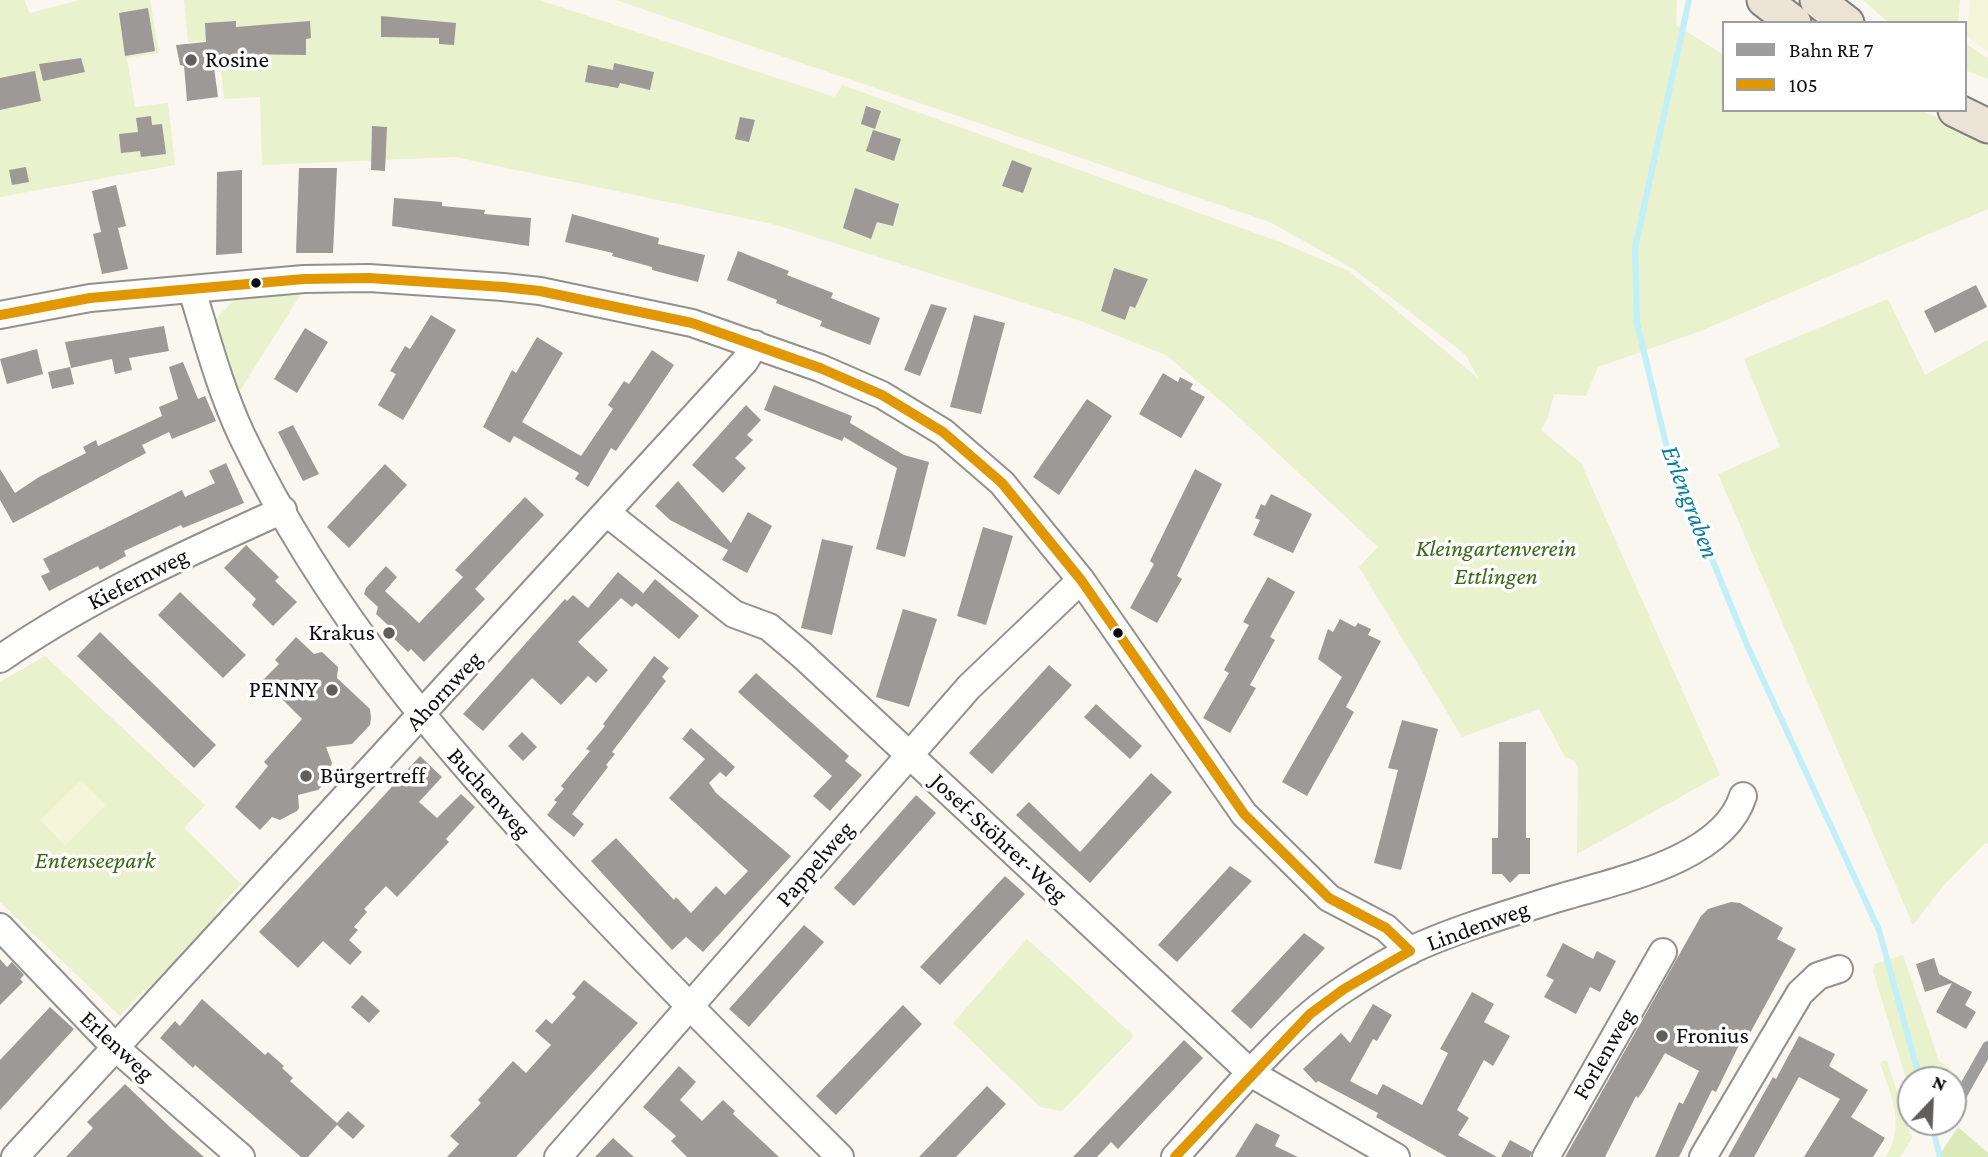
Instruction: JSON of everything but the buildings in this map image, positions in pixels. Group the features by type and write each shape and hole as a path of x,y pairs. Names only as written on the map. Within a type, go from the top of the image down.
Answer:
{"main road":[{"path":"1764,0 1791,21"},
{"path":"1817,0 1844,21"},
{"path":"1967,97 1988,108"},
{"path":"1959,112 1988,126"}],"street":[{"path":"0,315 90,298 304,279 369,278 503,287 566,296 692,323 820,368 882,395 943,432 1002,483 1081,580 1244,814 1329,898 1386,928 1409,951"},
{"name":"Buchenweg","path":"192,290 220,380 242,435 346,617 421,716 518,827 690,1009 840,1157"},
{"name":"Ahornweg","path":"15,1157 607,513 745,361 755,344"},
{"name":"Kiefernweg","path":"0,659 45,628 172,560 283,510"},
{"name":"Josef-Stöhrer-Weg","path":"607,513 734,614 769,627 1252,1074 1396,1157"},
{"name":"Pappelweg","path":"558,1157 690,1009 909,754 978,678 1081,580"},
{"name":"Lindenweg","path":"1175,1157 1310,1014 1344,989 1409,951 1547,901 1658,867 1722,830 1736,816 1743,796"},
{"name":"Erlenweg","path":"0,927 117,1049 241,1157"},
{"name":"Forlenweg","path":"1546,1157 1663,952"},
{"path":"1703,1157 1800,993 1818,976 1839,970"}],"green space":[{"path":"0,0 24,0 30,13 80,0 150,0 159,53 127,58 135,107 168,103 175,165 0,197"},
{"name":"Kleingartenverein Ettlingen","path":"184,0 539,0 835,97 842,85 1280,242 1349,271 1479,379 1465,354 1352,268 1270,222 616,0 1677,0 1676,25 1722,54 1722,112 1925,112 1988,140 1988,209 1698,332 1598,367 1586,396 1554,394 1548,417 1541,430 1581,463 1720,775 1577,854 1578,769 1574,761 1565,757 1539,709 1462,737 1359,567 1378,547 1228,407 1166,355 1081,321 777,225 455,157 262,165 260,97 224,99 218,40 188,42"},
{"path":"1863,0 1960,0 1958,21 1887,21"},
{"path":"1970,0 1988,0 1988,52 1967,37"},
{"path":"1967,44 1988,59 1988,79 1967,71"},
{"path":"301,294 239,392 213,322 235,299"},
{"path":"1888,299 1925,375 1988,340 1988,844 1985,843 1943,886 1913,925 1718,474 1780,447 1744,359"},
{"name":"Entenseepark","path":"45,656 205,805 184,828 241,884 215,912 221,919 149,994 144,990 120,1016 0,902 0,682"},
{"path":"81,780 106,805 65,846 40,820"},
{"path":"1027,939 1134,1036 1062,1111 1040,1107 953,1023"},
{"path":"1903,955 1939,1061 1946,1066 1902,1066 1873,971 1875,964"},
{"path":"1887,1061 1897,1092 1897,1136 1912,1138 1900,1157 1886,1157 1892,1145 1896,1122 1892,1099 1880,1064"},
{"path":"1967,1135 1988,1153 1988,1157 1938,1157 1952,1136"}],"waterway":[{"name":"Erlengraben","path":"1689,0 1635,248 1637,323 1667,448 1747,645 1879,930 1916,1066"},
{"path":"1935,1136 1940,1157"}],"transit line":[{"name":"105","path":"0,315 90,298 304,279 369,278 503,287 540,291 692,323 820,368 882,395 943,432 1002,483 1081,580 1244,814 1329,898 1386,928 1410,951"},
{"name":"105","path":"1175,1157 1310,1014 1344,989 1410,951"},
{"path":"1967,1084 1988,1047"}],"place":[{"name":"Rosine","path":"191,60"},
{"name":"Krakus","path":"389,633"},
{"name":"PENNY","path":"332,690"},
{"name":"Bürgertreff","path":"306,776"},
{"name":"Fronius","path":"1662,1036"}]}
